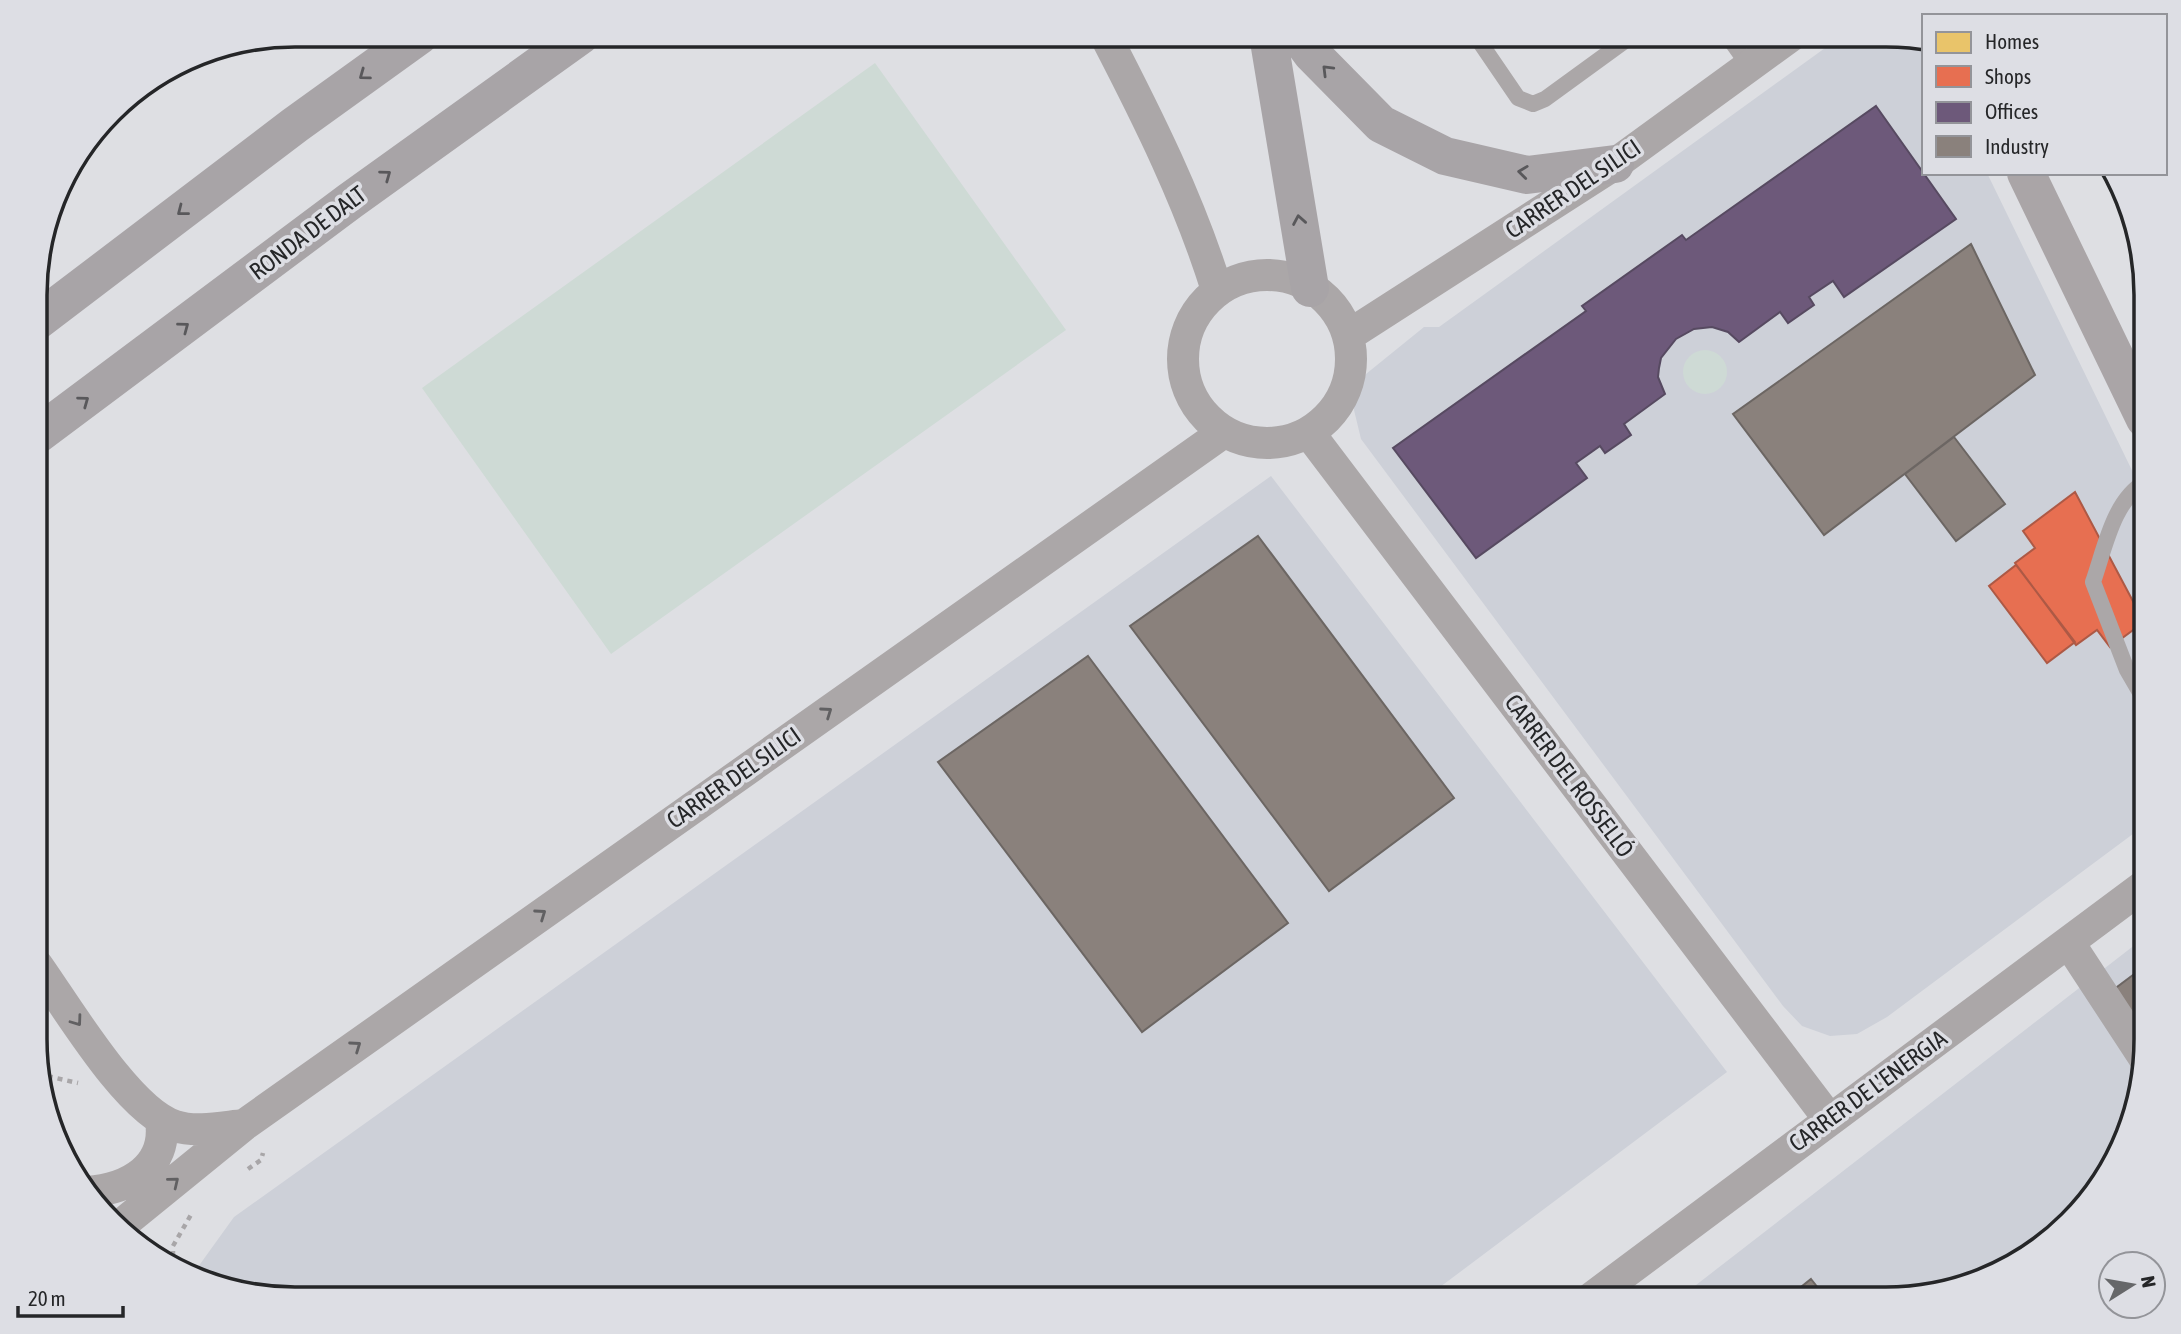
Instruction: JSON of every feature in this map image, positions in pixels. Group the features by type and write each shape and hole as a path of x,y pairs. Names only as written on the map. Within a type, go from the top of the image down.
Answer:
{"highway":[{"path":"47,314 295,125 403,47"},
{"name":"RONDA DE DALT","path":"47,428 350,201 564,47"},
{"path":"1270,47 1310,288"},
{"path":"1307,47 1381,124 1445,156 1527,175 1615,164"}],"main road":[{"path":"2027,175 2133,393"}],"street":[{"path":"1111,47 1165,151 1198,231 1217,290"},
{"name":"CARRER DEL SILICI","path":"1349,335 1615,164 1775,47"},
{"path":"1275,274 1290,277 1310,288 1326,300 1349,335 1352,366 1344,395 1331,415 1309,433 1266,444 1251,443 1224,432 1209,421 1192,397 1183,360 1187,331 1217,290 1238,279 1275,274"},
{"name":"CARRER DEL SILICI","path":"127,1220 244,1125 1224,432"},
{"name":"CARRER DEL ROSSELLÓ","path":"1309,433 1829,1119"},
{"name":"CARRER DE L'ENERGIA","path":"1605,1287 2134,894"},
{"path":"2069,943 2134,1042"},
{"path":"47,979 131,1094 161,1121 190,1129 244,1125"},
{"path":"99,1191 130,1181 154,1162 162,1150 161,1121"}],"lane":[{"path":"1483,47 1518,98 1532,104 1545,99 1616,47"},
{"path":"1736,47 1749,66"},
{"path":"2133,490 2120,508 2093,582 2134,681"}],"path":[{"path":"50,1077 89,1086"},
{"path":"240,1174 261,1160 262,1150"},
{"path":"173,1255 173,1246 195,1209"}],"shaded area":[{"path":"1826,47 1922,50 1922,175 1988,175 2133,473 2134,833 1887,1017 1857,1034 1830,1036 1802,1026 1783,1006 1361,439 1354,410 1355,391 1366,374 1424,327 1439,327"},
{"path":"875,63 1066,330 611,654 422,388"},
{"path":"1705,350 1720,357 1727,372 1720,387 1705,394 1690,387 1683,372 1690,357"},
{"path":"1271,476 1727,1072 1440,1287 295,1287 247,1282 198,1267 234,1217"},
{"path":"2134,946 2132,1071 2121,1119 2101,1163 2083,1190 2037,1236 2010,1254 1981,1268 1918,1285 1693,1287"}],"building: Shops":[{"path":"2075,492 2133,602 2133,630 2110,647 2097,630 2076,645 2015,563 2035,548 2023,531"},
{"path":"2016,565 2075,642 2047,663 1989,586"}],"building: Offices":[{"path":"1876,106 1922,171 1922,175 1925,175 1956,219 1844,297 1833,281 1809,297 1814,305 1788,323 1780,312 1739,342 1728,332 1712,327 1694,329 1676,339 1661,358 1658,377 1665,394 1624,424 1631,435 1605,453 1600,446 1576,463 1587,478 1476,558 1393,448 1586,311 1582,306 1682,235 1686,240"}],"building: Industry":[{"path":"1971,244 2035,375 1824,535 1733,414"},
{"path":"1954,437 2005,504 1956,541 1905,474"},
{"path":"1258,536 1454,798 1329,891 1130,626"},
{"path":"1088,656 1288,923 1142,1032 938,762"},
{"path":"2134,974 2134,1023 2113,990"},
{"path":"1811,1279 1817,1287 1801,1287"}]}
